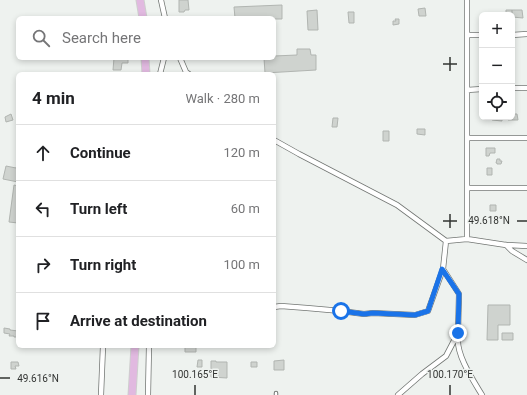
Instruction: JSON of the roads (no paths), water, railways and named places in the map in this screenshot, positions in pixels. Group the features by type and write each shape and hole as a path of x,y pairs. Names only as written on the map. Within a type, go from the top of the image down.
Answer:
{"main road":[{"path":"140,0 143,16"},
{"path":"145,60 146,72"},
{"path":"132,395 135,348"}],"street":[{"path":"161,0 165,16"},
{"path":"467,0 467,239"},
{"path":"515,34 527,34"},
{"path":"468,35 479,35"},
{"path":"160,72 164,60"},
{"path":"181,60 186,72"},
{"path":"515,88 527,88"},
{"path":"467,90 479,89"},
{"path":"468,138 527,138"},
{"path":"276,141 397,205 446,241 467,239 506,245 527,246"},
{"path":"468,188 527,188"},
{"path":"276,307 307,308 364,314 415,315 428,311 442,269 446,241"},
{"path":"506,245 512,251 527,260"},
{"path":"442,269 459,294 457,342 459,351 470,376 482,395"},
{"path":"398,395 446,356 458,333"},
{"path":"101,395 103,348"},
{"path":"148,395 150,348"}]}
